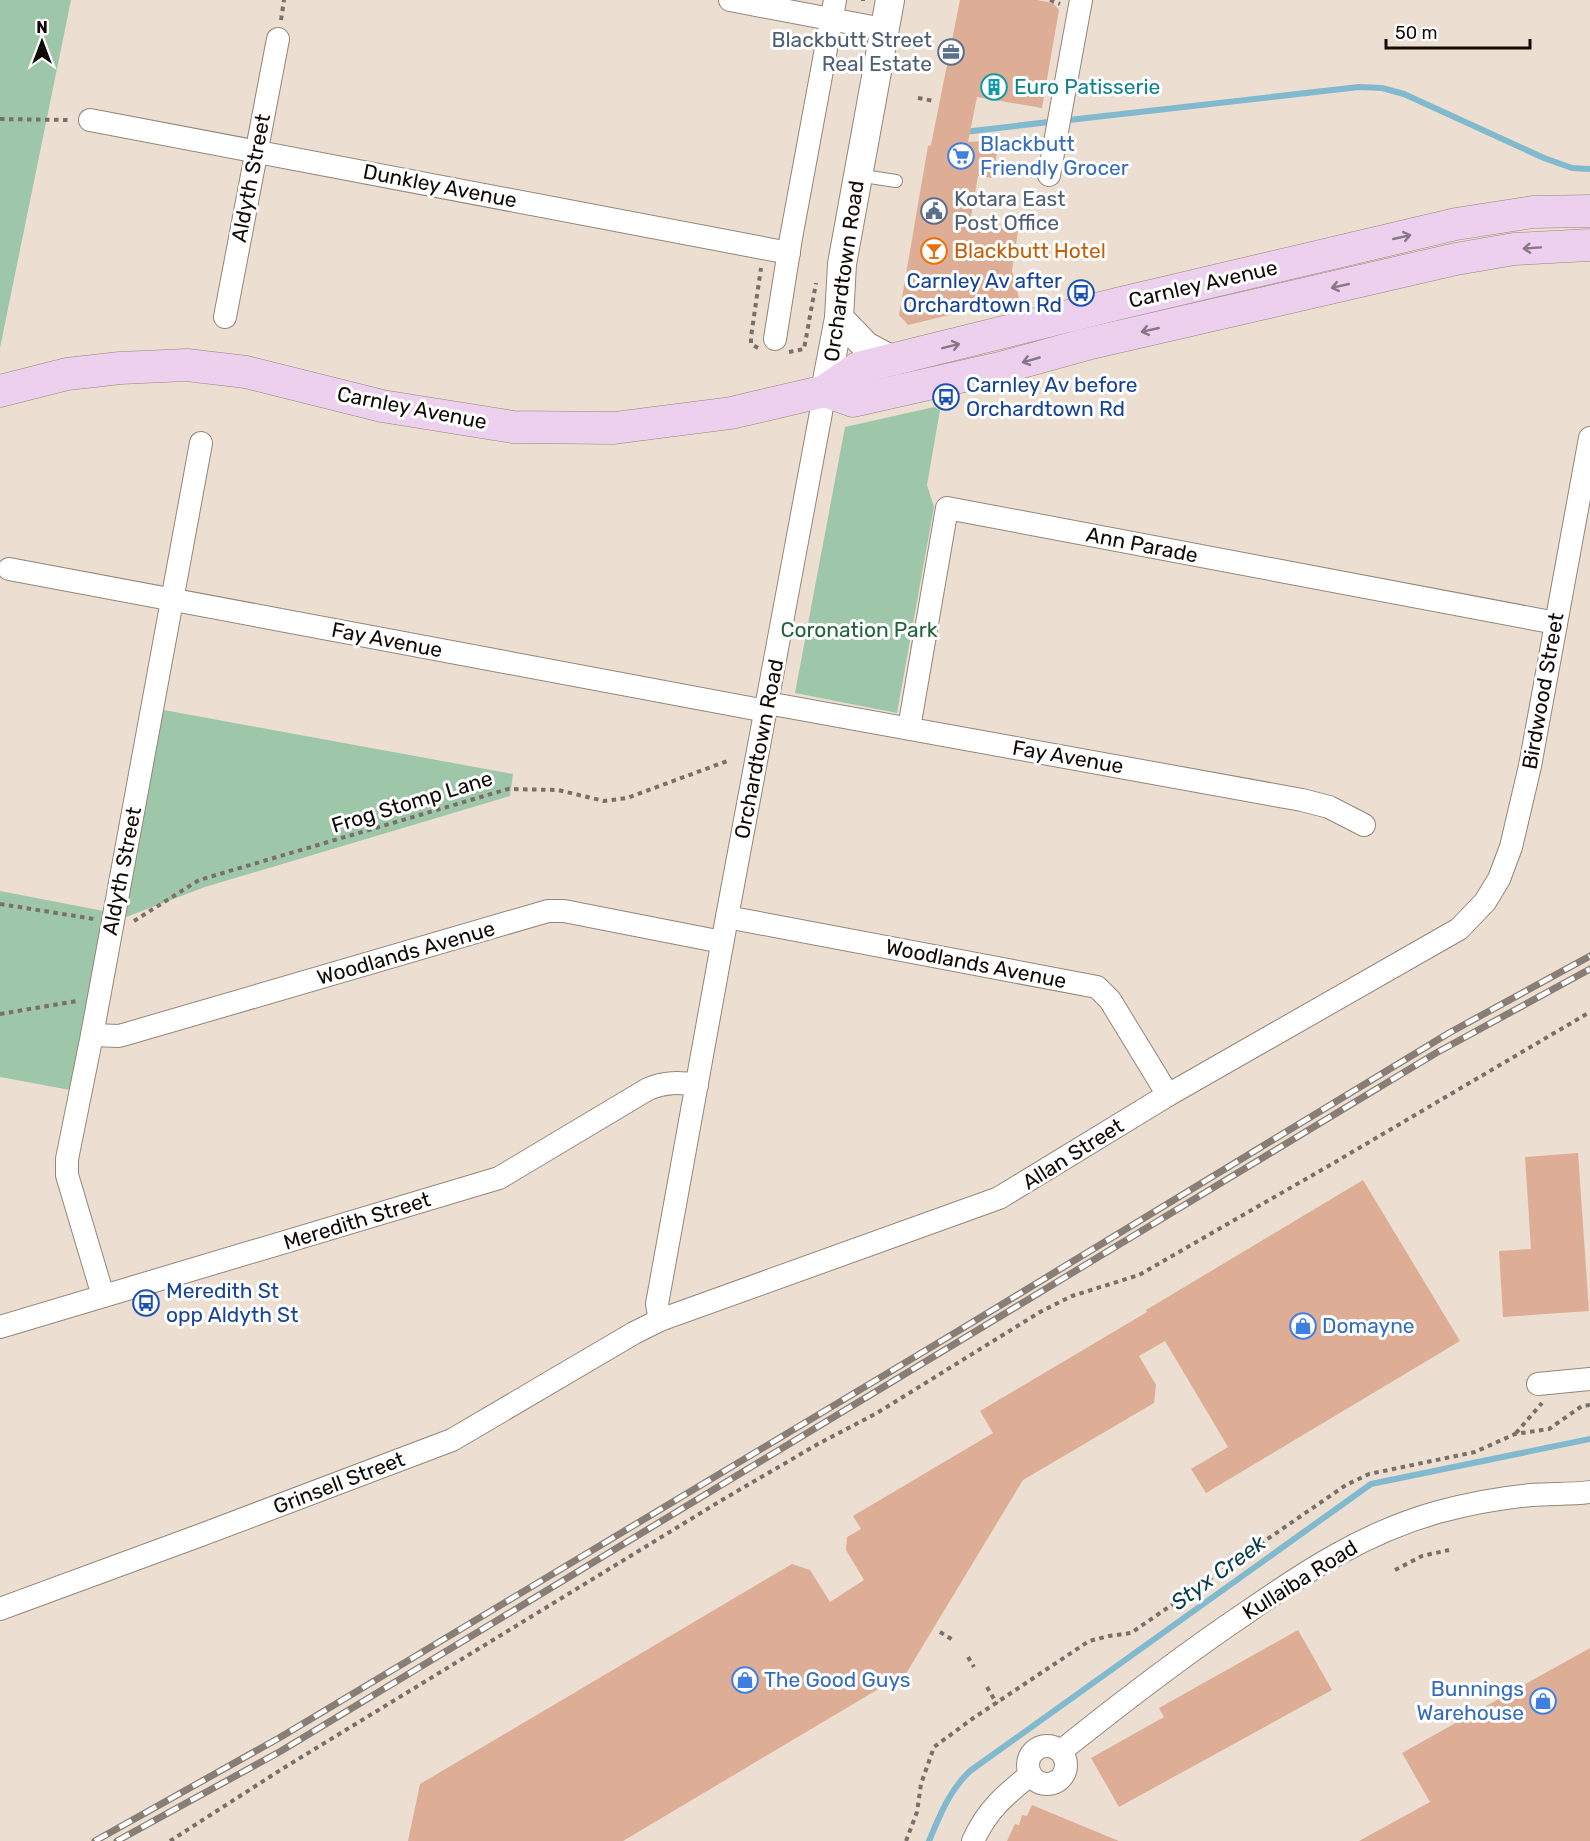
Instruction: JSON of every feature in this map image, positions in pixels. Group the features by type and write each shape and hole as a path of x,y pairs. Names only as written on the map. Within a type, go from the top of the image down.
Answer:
{"main road":[{"name":"Carnley Avenue","path":"0,391 68,374 120,368 187,365 246,372 382,406 513,427 603,428 731,413 825,391 858,368 894,361 1132,300 1456,224 1533,212 1590,211"},
{"name":"Carnley Avenue","path":"825,391 853,401 1004,367 1087,344 1456,259 1514,249 1590,245"}],"street":[{"path":"729,0 834,10 883,29"},
{"name":"Orchardtown Road","path":"660,1320 657,1304 839,318 842,264 883,29 872,0"},
{"path":"1049,175 1081,0"},
{"path":"776,339 789,253 834,10"},
{"name":"Aldyth Street","path":"225,317 278,39"},
{"name":"Dunkley Avenue","path":"90,120 789,253"},
{"path":"839,318 866,346 894,361"},
{"name":"Birdwood Street","path":"1459,929 1485,902 1499,879 1511,847 1530,766 1587,466 1590,438"},
{"name":"Aldyth Street","path":"103,1296 66,1167 201,443"},
{"name":"Ann Parade","path":"909,728 947,508 1556,623"},
{"name":"Fay Avenue","path":"9,569 767,707 909,728 1302,800 1329,807 1364,825"},
{"name":"Woodlands Avenue","path":"92,1035 119,1036 548,911 564,911 722,942"},
{"name":"Woodlands Avenue","path":"727,917 1097,987 1110,1000 1168,1095"},
{"name":"Allan Street","path":"660,1320 999,1198 1168,1095 1459,929"},
{"name":"Meredith Street","path":"0,1327 499,1178 648,1089 670,1083 697,1084"},
{"name":"Grinsell Street","path":"0,1609 452,1440 660,1320"},
{"path":"1538,1384 1590,1379"},
{"name":"Kullaiba Road","path":"973,1841 998,1801 1030,1774 1044,1783 1056,1781 1063,1776 1067,1767 1061,1752 1180,1658 1290,1582 1340,1551 1386,1530 1435,1513 1473,1504 1532,1495 1586,1495"}],"lane":[{"path":"857,175 896,181"}],"path":[{"path":"918,98 934,101"},
{"path":"0,119 90,120"},
{"name":"Frog Stomp Lane","path":"0,904 130,923 199,880 508,789 558,790 604,801 627,798 730,760"},
{"path":"0,1014 99,997"},
{"path":"170,1841 282,1769 722,1500 818,1444 877,1413 1040,1312 1071,1296 1139,1275 1590,1012"},
{"path":"1515,1434 1561,1381"},
{"path":"906,1841 917,1812 921,1784 934,1747 1089,1641 1108,1635 1131,1633 1143,1626 1347,1485 1369,1474 1475,1452 1515,1434 1549,1429 1581,1407 1590,1405"},
{"path":"1395,1570 1422,1556 1449,1550"},
{"path":"940,1632 953,1640"},
{"path":"968,1657 974,1667"},
{"path":"987,1687 997,1704"}],"green space":[{"path":"0,0 71,0 0,348"},
{"name":"Coronation Park","path":"934,407 940,410 927,485 934,507 897,713 795,693 845,427"},
{"path":"153,708 513,774 510,796 205,887 113,922 81,1092 0,1077 0,891 114,913"}],"building":[{"path":"960,0 1037,0 1053,3 1059,10 1042,108 977,97 968,142 999,140 993,178 978,176 970,223 1018,231 1012,271 1019,298 908,325 899,315 928,146 931,145"},
{"path":"1578,1153 1589,1311 1503,1317 1499,1251 1531,1249 1525,1157"},
{"path":"1363,1180 1460,1341 1206,1493 1191,1469 1228,1447 1165,1341 1139,1356 1156,1385 1154,1403 1023,1480 907,1672 623,1841 408,1841 420,1784 792,1564 810,1570 830,1602 864,1580 846,1550 847,1537 861,1529 853,1516 993,1433 980,1411"},
{"path":"1298,1630 1332,1690 1119,1807 1091,1758 1164,1717 1159,1708"},
{"name":"Bunnings Warehouse","path":"1590,1648 1590,1841 1359,1841 1430,1802 1402,1753"},
{"path":"1032,1805 1119,1841 1007,1841 1015,1824 1019,1825 1022,1815 1027,1816"}],"waterway":[{"path":"1069,120 1359,87 1382,88 1404,94 1544,158 1572,168 1590,169"},
{"path":"964,132 1049,122"},
{"name":"Styx Creek","path":"929,1841 951,1795 970,1771 1371,1484 1590,1439"}],"railway":[{"path":"95,1841 279,1738 958,1331 1449,1033 1590,956"},
{"path":"117,1841 281,1751 1436,1053 1590,969"}],"place":[{"name":"Blackbutt Street Real Estate","path":"951,52"},
{"name":"Euro Patisserie","path":"994,87"},
{"name":"Blackbutt Friendly Grocer","path":"961,156"},
{"name":"Kotara East Post Office","path":"934,211"},
{"name":"Blackbutt Hotel","path":"934,251"},
{"name":"Carnley Av after Orchardtown Rd","path":"1081,293"},
{"name":"Carnley Av before Orchardtown Rd","path":"946,397"},
{"name":"Meredith St opp Aldyth St","path":"146,1303"},
{"name":"Domayne","path":"1303,1326"},
{"name":"The Good Guys","path":"745,1680"},
{"name":"Bunnings Warehouse","path":"1543,1701"}]}
